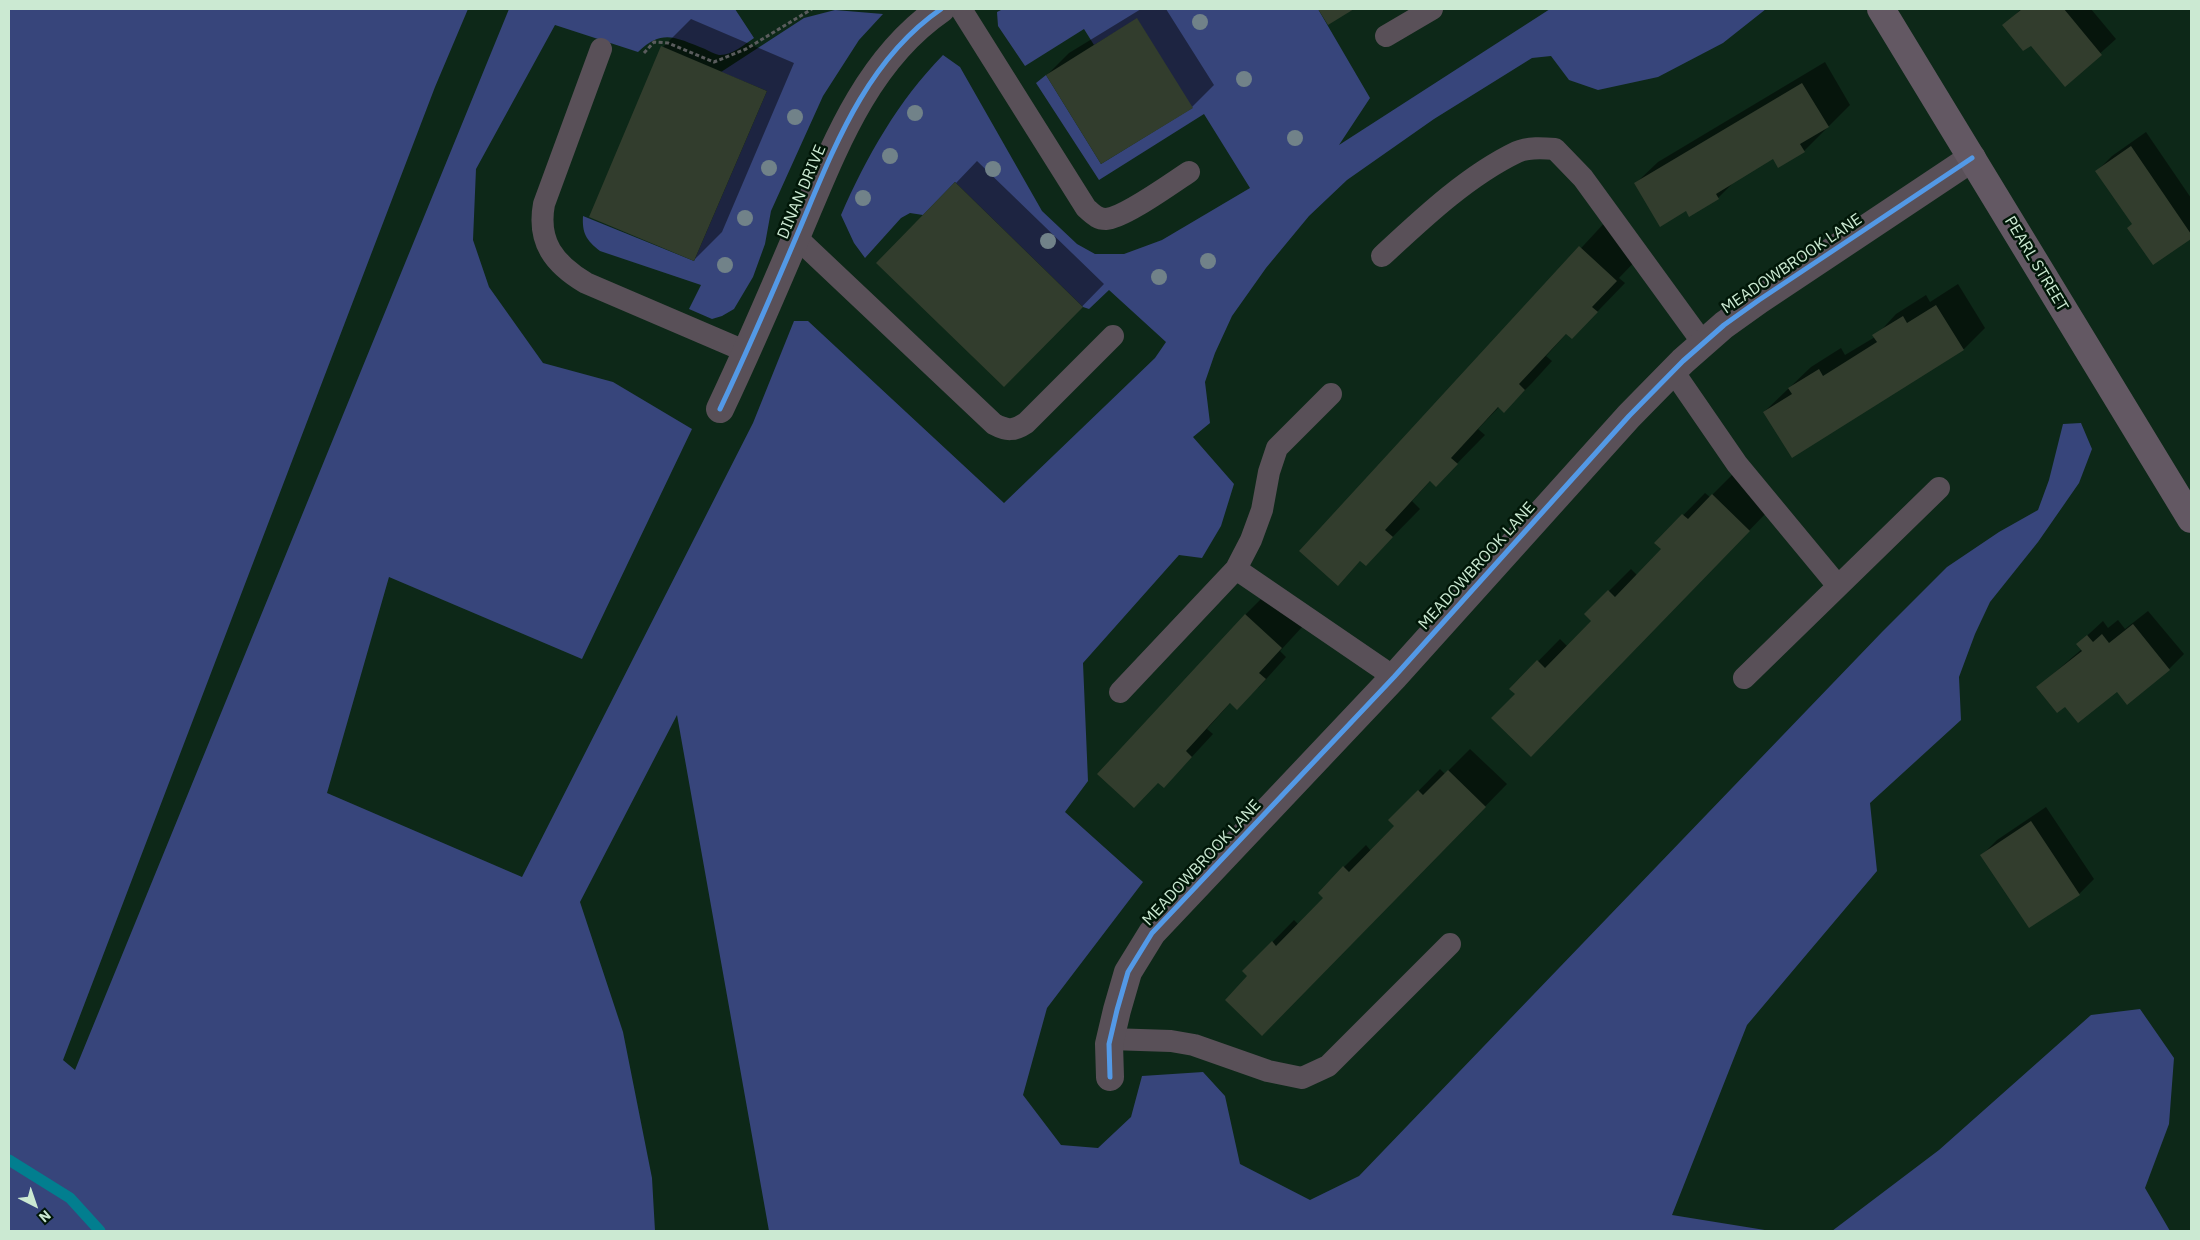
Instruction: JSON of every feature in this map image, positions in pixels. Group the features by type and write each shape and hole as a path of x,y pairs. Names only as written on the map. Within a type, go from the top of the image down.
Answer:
{"main road":[{"name":"PEARL STREET","path":"1881,9 2191,519"}],"street":[{"name":"DINAN DRIVE","path":"720,409 747,352 837,140 860,97 908,36 941,9"},
{"name":"MEADOWBROOK LANE","path":"1110,1077 1110,1039 1128,972 1152,934 1394,677 1673,371 1703,343 1759,300 1972,158"}],"lane":[{"path":"961,9 1086,208 1096,217 1108,219 1122,214 1190,172"},
{"path":"1386,36 1432,9"},
{"path":"601,49 544,204 541,220 543,236 553,256 567,272 586,283 747,352"},
{"path":"1382,256 1429,212 1518,152 1538,147 1555,149 1583,178 1703,343"},
{"path":"796,237 994,424 1002,429 1017,430 1026,423 1113,336"},
{"path":"1673,371 1737,464 1838,586"},
{"path":"1120,692 1236,569 1251,540 1262,510 1269,472 1277,448 1331,394"},
{"path":"1744,678 1939,488"},
{"path":"1236,569 1394,677"},
{"path":"1110,1039 1171,1041 1194,1045 1268,1071 1302,1078 1328,1066 1450,944"}],"path":[{"path":"644,53 654,42 668,43 714,62 746,49 812,9"}],"shaded area":[{"path":"9,9 468,9 435,87 63,1060 75,1070 509,9 735,9 754,38 738,49 724,55 717,55 686,41 670,37 655,40 638,52 555,25 476,169 473,240 489,287 543,363 613,382 692,429 582,659 389,577 327,793 522,877 753,423 794,321 808,321 1004,503 1155,358 1166,342 1109,290 1089,309 1083,307 955,182 923,215 910,213 901,218 865,258 854,243 841,215 851,193 873,151 898,110 943,55 960,67 1042,211 1077,244 1095,254 1124,254 1162,240 1250,188 1204,114 1099,180 1036,83 1046,75 1101,164 1192,108 1137,19 1094,45 1084,29 1025,66 998,26 997,12 1003,9 1318,9 1370,98 1339,145 1550,9 1766,9 1723,43 1658,77 1598,90 1569,80 1551,56 1532,58 1434,119 1347,180 1309,216 1266,268 1232,316 1215,353 1205,382 1210,423 1193,437 1234,484 1221,526 1202,558 1179,555 1083,663 1088,781 1065,812 1143,882 1047,1008 1023,1095 1061,1145 1098,1148 1131,1117 1142,1076 1203,1072 1225,1096 1240,1164 1310,1200 1359,1176 1882,632 1947,567 1999,532 2038,510 2049,480 2063,424 2081,423 2092,449 2079,483 2038,542 1990,602 1975,634 1959,677 1961,720 1870,803 1877,871 1747,1025 1672,1215 1771,1231 769,1231 677,715 580,902 623,1032 652,1178 655,1231 9,1231"},
{"path":"835,10 883,14 859,40 823,96 771,211 765,244 753,277 734,309 712,319 689,309 701,285 600,251 591,243 584,232 583,216 694,261 767,91 721,72 804,18"},
{"path":"2140,1009 2174,1058 2169,1124 2145,1188 2170,1231 1832,1231 1939,1150 2091,1015"}],"building":[{"path":"1318,9 1354,9 1328,25"},
{"path":"2022,9 2064,9 2102,55 2065,87 2031,46 2023,51 2002,25"},
{"path":"1137,18 1193,108 1101,164 1046,75"},
{"path":"661,46 767,91 694,261 589,217"},
{"path":"1802,83 1829,127 1800,144 1805,152 1778,168 1773,159 1716,194 1719,199 1689,217 1686,211 1660,227 1634,183"},
{"path":"2131,146 2191,234 2191,239 2153,265 2127,228 2132,224 2095,171"},
{"path":"955,182 1083,307 1004,387 876,263"},
{"path":"1579,246 1617,281 1592,307 1598,312 1572,339 1566,334 1519,384 1525,390 1504,413 1498,407 1451,458 1458,464 1436,487 1430,481 1385,530 1393,537 1366,566 1360,561 1338,586 1299,551"},
{"path":"1936,305 1964,350 1792,458 1763,412 1792,394 1788,388 1819,369 1823,376 1877,342 1872,335 1903,316 1907,323"},
{"path":"1712,494 1750,531 1531,757 1491,718 1515,694 1509,689 1537,660 1545,668 1591,621 1584,614 1608,590 1615,597 1661,549 1654,543 1682,514 1688,519"},
{"path":"1245,614 1282,648 1259,673 1266,679 1237,710 1230,703 1186,751 1192,757 1164,788 1158,783 1134,808 1097,774"},
{"path":"2133,624 2170,670 2127,705 2117,692 2078,723 2065,707 2057,713 2036,687 2082,651 2076,644 2087,635 2093,642 2102,634 2109,643"},
{"path":"1448,770 1486,807 1262,1036 1225,1000 1247,976 1242,971 1272,941 1276,946 1323,898 1318,893 1343,866 1349,872 1394,826 1388,820 1418,790 1423,795"},
{"path":"2031,821 2080,895 2029,928 1980,855"}],"waterway":[{"path":"9,1160 70,1198 100,1231"}],"cycle path":[{"path":"720,409 823,173 853,111 891,55 914,31 941,9"},
{"path":"1110,1077 1109,1044 1128,972 1152,933 1394,677 1629,416 1683,361 1724,325 1972,158"}]}
